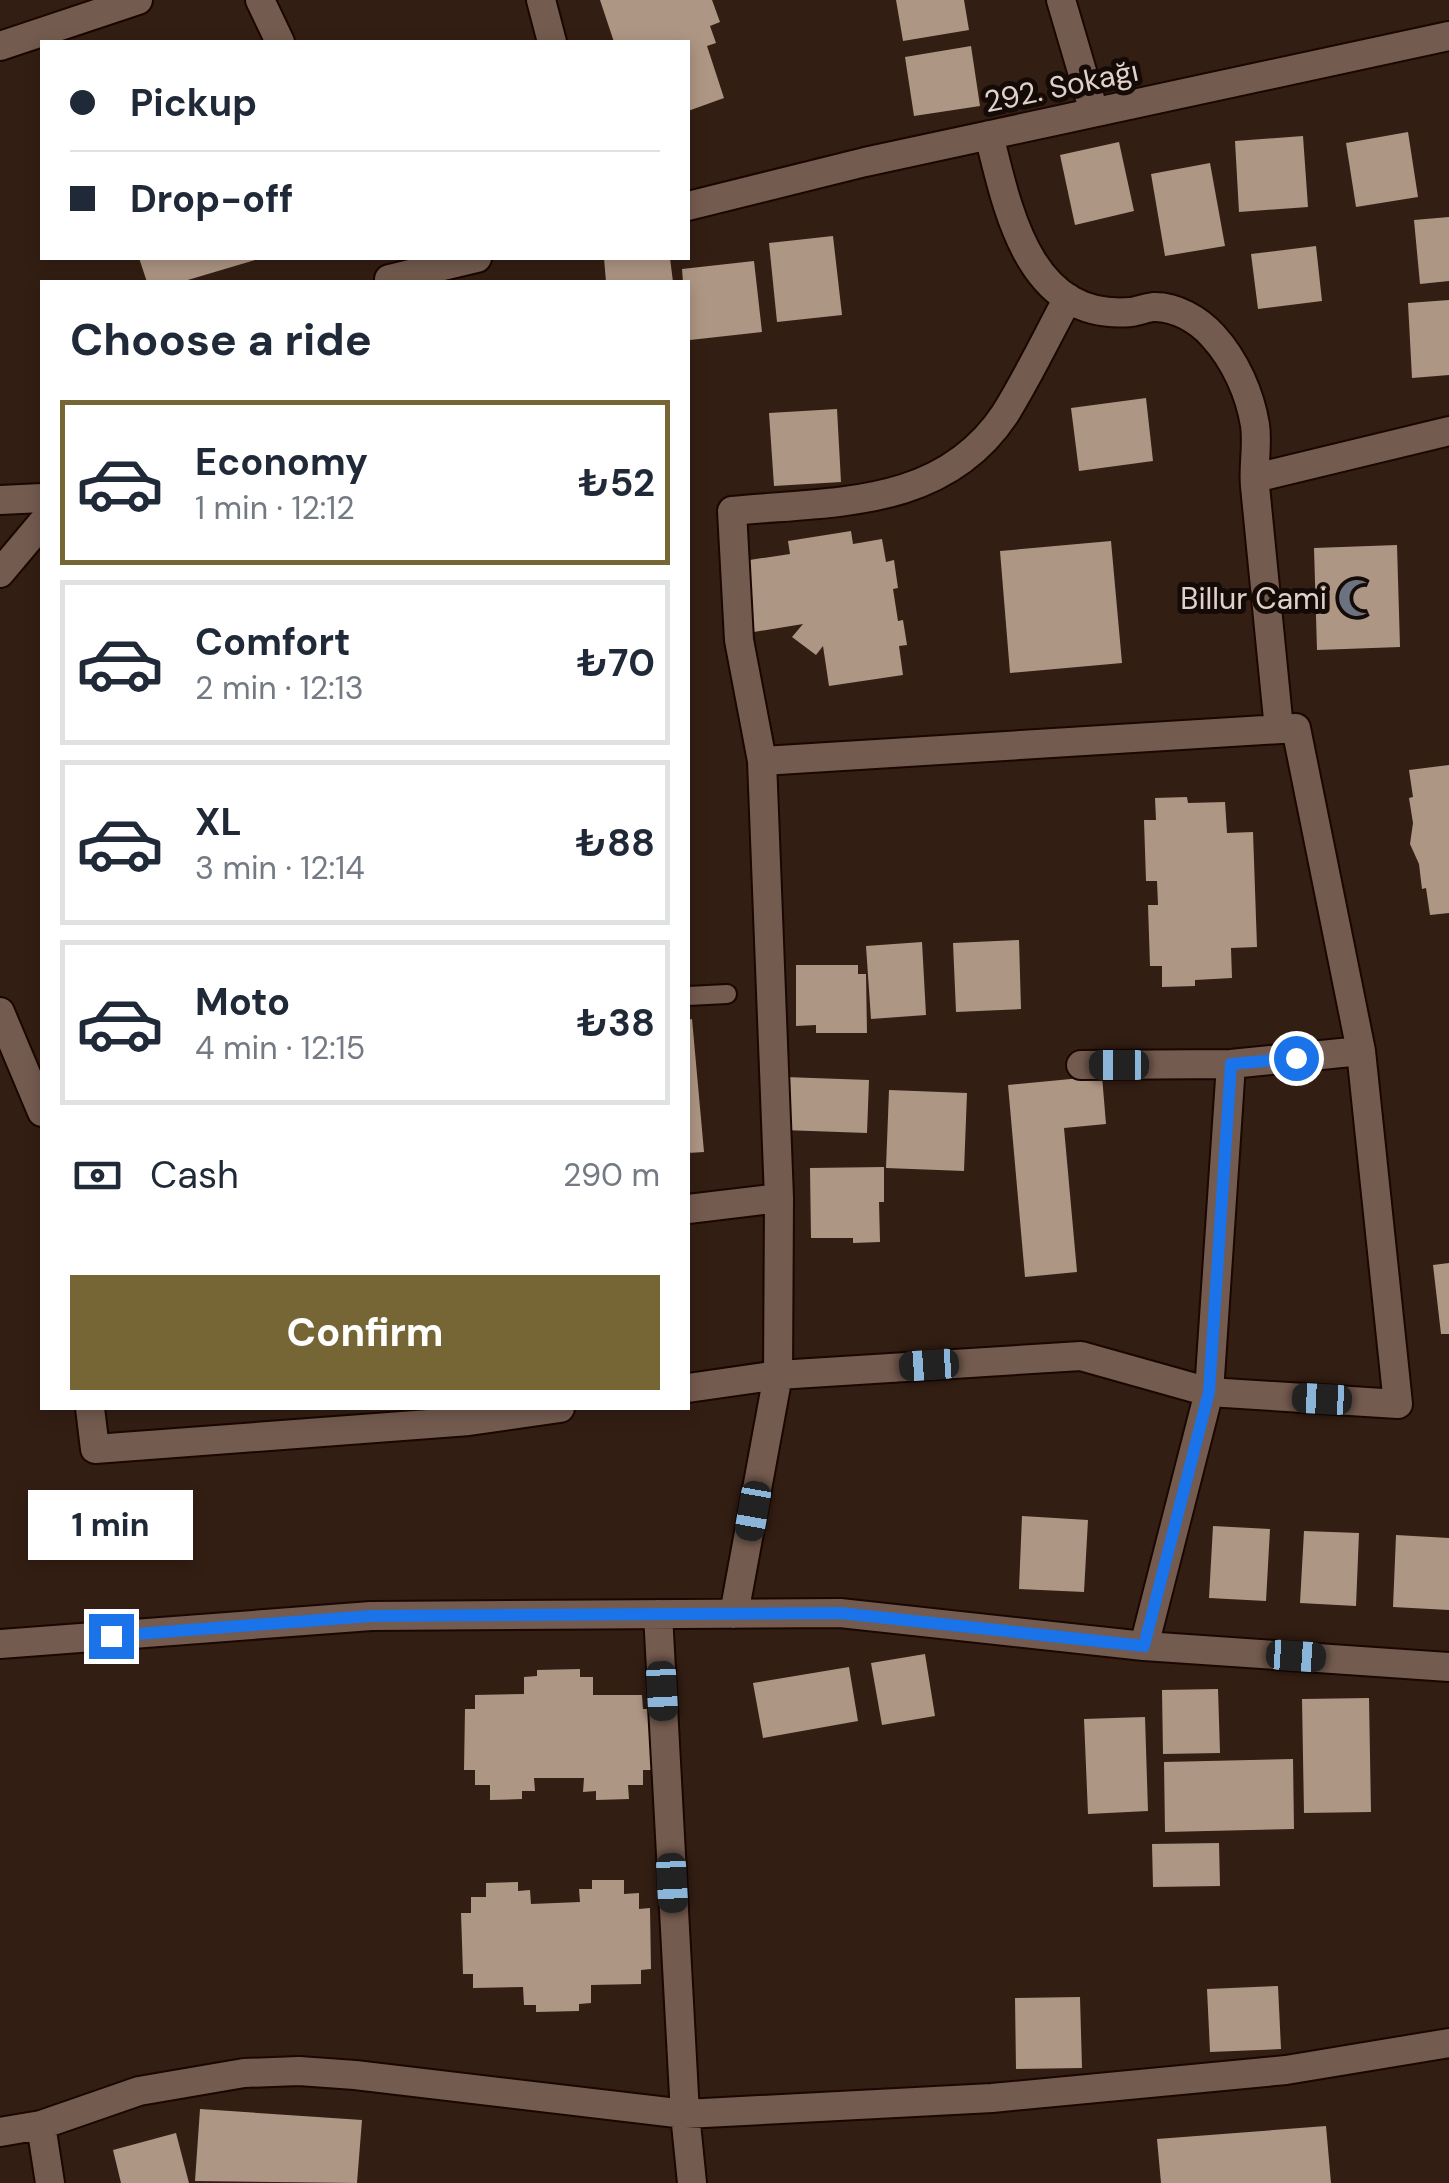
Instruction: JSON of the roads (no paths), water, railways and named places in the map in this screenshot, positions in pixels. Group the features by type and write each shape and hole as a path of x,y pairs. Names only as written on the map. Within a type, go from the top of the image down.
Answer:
{"street":[{"path":"0,46 138,0"},
{"path":"260,0 279,40"},
{"path":"541,0 551,40"},
{"path":"1060,0 1094,112"},
{"name":"292. Sokağı","path":"690,206 988,135 1449,36"},
{"path":"988,135 1002,188 1038,273 1068,298 1110,312 1154,307 1188,316 1213,336 1238,373 1254,424 1254,478 1280,729"},
{"path":"386,273 465,260"},
{"path":"734,1614 778,1375 779,1198 762,761 739,640 732,511 889,495 940,476 985,439 1004,414 1068,298"},
{"path":"1254,478 1449,431"},
{"path":"0,500 40,498"},
{"path":"0,573 40,525"},
{"path":"690,1388 778,1375 1080,1356 1209,1392 1398,1404 1361,1051 1296,728 762,761"},
{"path":"0,1012 40,1107"},
{"path":"1081,1065 1231,1064 1361,1051"},
{"path":"1144,1646 1209,1392 1231,1064"},
{"path":"690,1209 779,1198"},
{"path":"90,1410 94,1449 530,1410"},
{"path":"0,1644 371,1616 840,1613 1144,1646 1449,1667"},
{"path":"658,1614 692,2183"},
{"path":"0,2132 42,2125 122,2096 189,2080 299,2071 355,2074 685,2114 992,2098 1286,2070 1449,2044"},
{"path":"42,2125 50,2183"}],"lane":[{"path":"690,996 727,994"}],"place":[{"name":"Billur Cami","path":"1357,598"}]}
